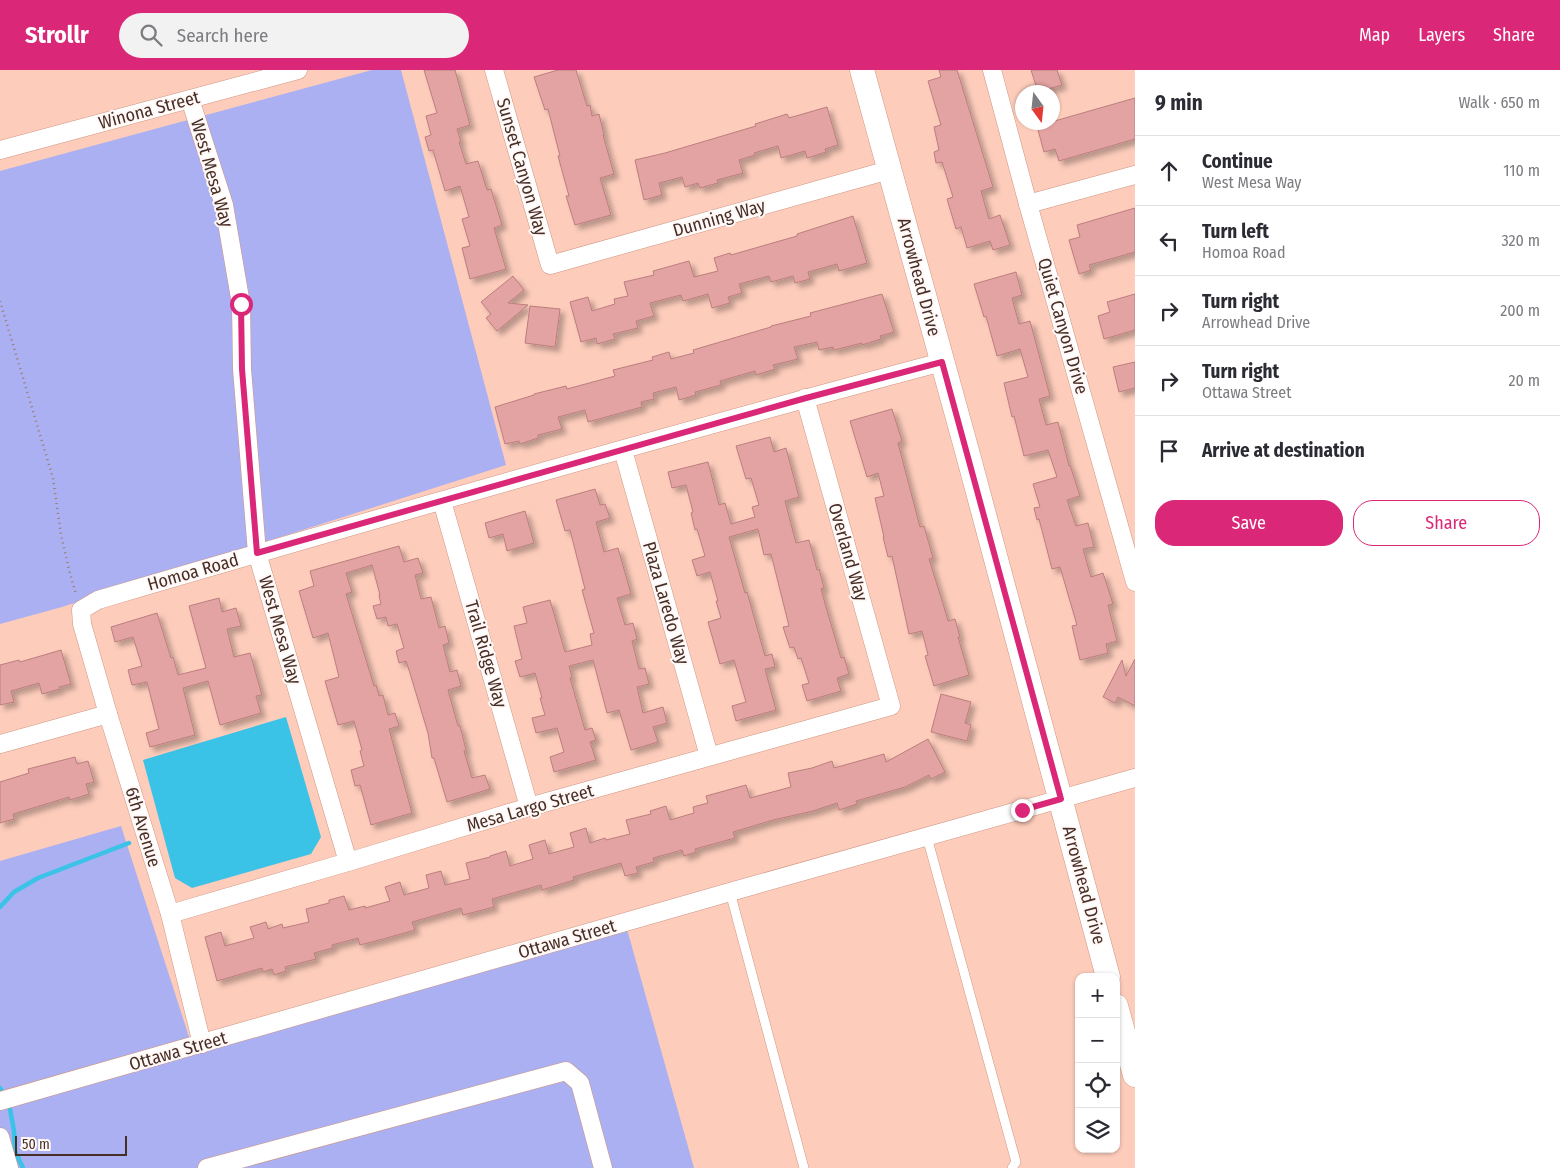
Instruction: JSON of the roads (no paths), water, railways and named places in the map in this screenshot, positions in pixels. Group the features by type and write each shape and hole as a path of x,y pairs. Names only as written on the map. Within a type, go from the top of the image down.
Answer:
{"main road":[{"name":"Arrowhead Drive","path":"862,70 1107,973"},
{"path":"1119,1018 1135,1075"}],"street":[{"name":"Winona Street","path":"0,150 298,70"},
{"name":"Sunset Canyon Way","path":"494,70 550,265"},
{"name":"Quiet Canyon Drive","path":"992,70 1135,582"},
{"name":"West Mesa Way","path":"190,99 224,205 240,294 242,369 257,553 348,862"},
{"name":"Dunning Way","path":"550,265 889,170"},
{"path":"1028,204 1135,175"},
{"name":"Homoa Road","path":"81,610 98,600 257,553 806,398 942,362"},
{"name":"Overland Way","path":"806,398 891,706"},
{"name":"Plaza Laredo Way","path":"623,450 709,756"},
{"name":"Trail Ridge Way","path":"442,501 529,807"},
{"name":"6th Avenue","path":"81,610 82,624 108,714 170,914 202,1044"},
{"name":"Mesa Largo Street","path":"170,914 529,807 891,706"},
{"path":"0,744 108,714"},
{"name":"Ottawa Street","path":"0,1101 1135,778"},
{"path":"207,1168 566,1071 580,1083 603,1168"},
{"path":"0,1137 9,1168"}],"lane":[{"path":"927,837 1016,1162 1012,1168"},
{"path":"730,892 804,1168"}],"waterway":[{"path":"0,907 14,892 38,878 129,843"},
{"path":"10,1109 15,1151 23,1168"}]}
